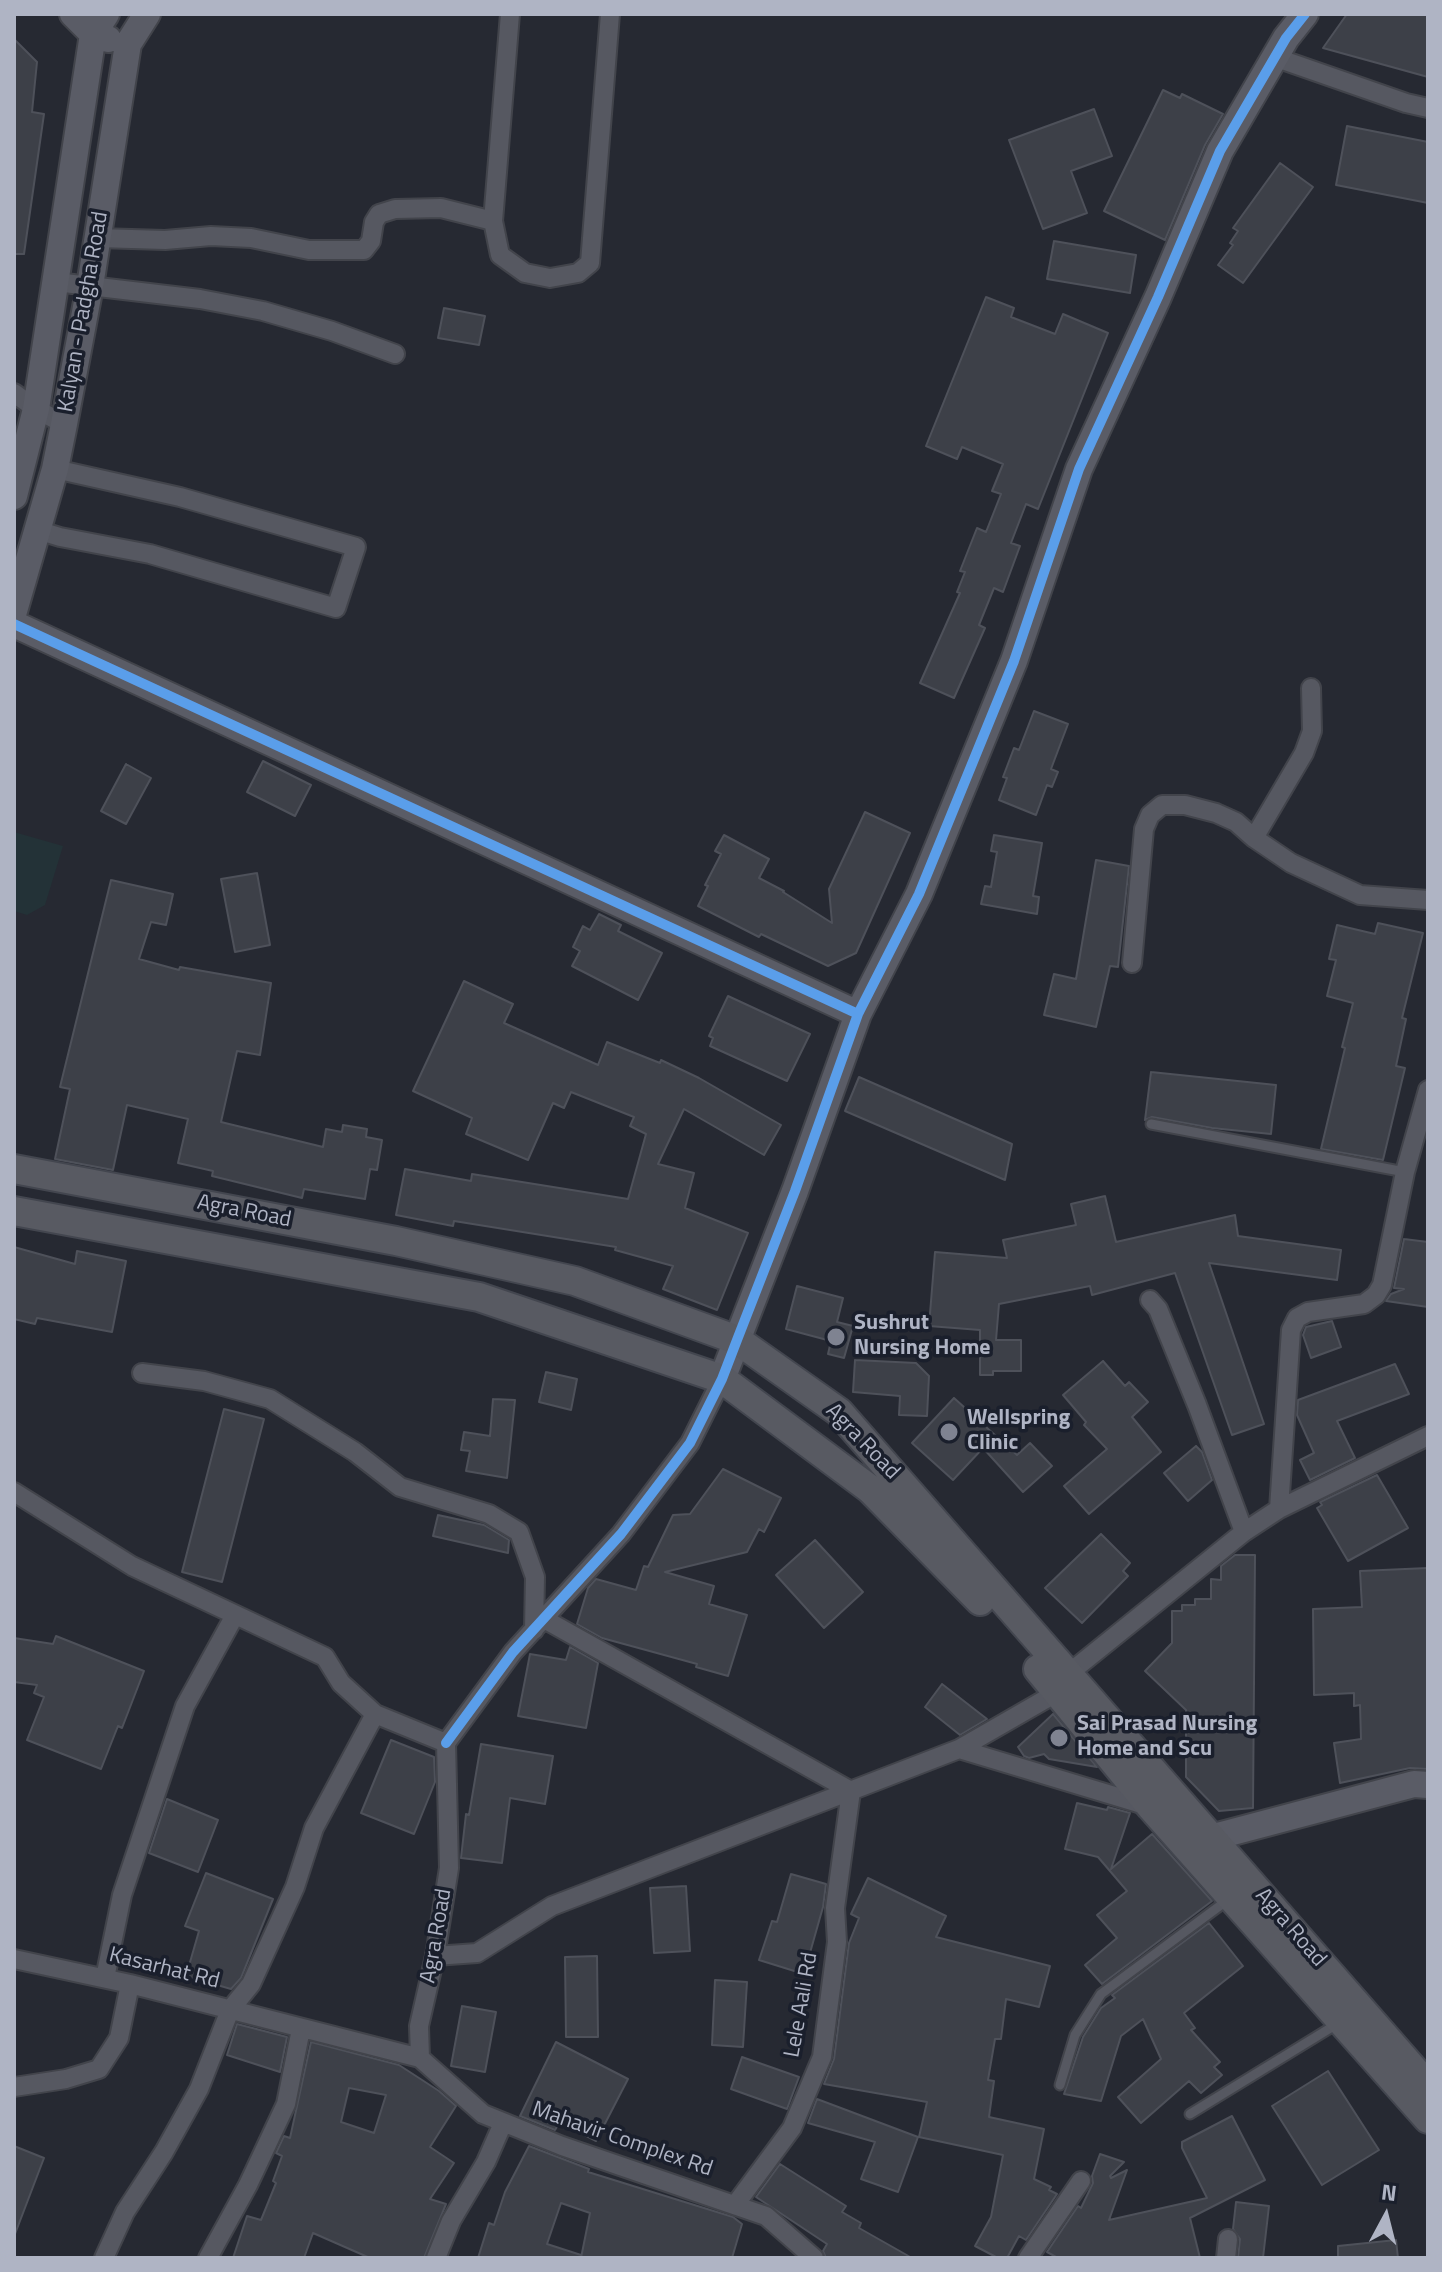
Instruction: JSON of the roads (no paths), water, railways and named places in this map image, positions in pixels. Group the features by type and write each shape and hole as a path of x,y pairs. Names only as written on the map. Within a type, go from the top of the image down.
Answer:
{"main road":[{"name":"Agra Road","path":"14,1169 396,1241 575,1281 737,1340 839,1412 1198,1841 1428,2086"},
{"name":"Agra Road","path":"14,1211 479,1297 722,1379 870,1489 1063,1683 1151,1807 1198,1841 1231,1898 1428,2119"}],"street":[{"path":"73,14 100,24 128,44"},
{"name":"Kalyan - Padgha Road","path":"14,611 55,469 90,286 128,44 147,14"},
{"path":"510,14 493,221 500,255 525,273 550,278 578,273 590,263 610,14"},
{"path":"14,1492 132,1566 325,1657 341,1683 375,1714 446,1743 513,1652 621,1534 690,1443 722,1379 795,1191 858,1014 919,894 1014,661 1079,469 1158,297 1220,151 1274,57 1305,14"},
{"name":"Kalyan - Padgha Road","path":"14,496 36,409 100,24"},
{"path":"1274,57 1428,108"},
{"path":"98,238 165,240 211,236 251,238 309,250 364,250 371,241 374,222 379,214 395,209 441,208 493,221"},
{"path":"56,282 200,299 263,311 395,354"},
{"path":"14,393 64,424"},
{"path":"37,530 150,554 336,608 356,547 195,501 55,469"},
{"path":"14,624 858,1014"},
{"path":"1254,838 1304,753 1312,731 1311,688"},
{"path":"1132,963 1144,829 1150,815 1162,805 1185,805 1236,822 1291,863 1360,895 1428,900"},
{"path":"1279,1509 1291,1330 1297,1318 1308,1312 1364,1304 1376,1295 1382,1285 1405,1172 1428,1090"},
{"path":"1150,1300 1158,1309 1197,1405 1244,1532"},
{"path":"142,1373 204,1381 270,1399 355,1452 400,1487 489,1514 519,1532 535,1577 539,1624"},
{"path":"435,1956 477,1953 552,1906 959,1749 1063,1683 1244,1532 1279,1509 1428,1436"},
{"path":"105,1978 122,1895 185,1706 235,1615"},
{"path":"539,1624 851,1791"},
{"path":"104,2258 125,2212 164,2152 199,2089 230,2010 251,1984 295,1887 314,1828 375,1714"},
{"name":"Agra Road","path":"420,2058 419,2026 435,1956 449,1868 446,1743"},
{"path":"959,1749 1151,1807"},
{"path":"1198,1841 1414,1784 1428,1785"},
{"name":"Lele Aali Rd","path":"735,2205 792,2128 822,2057 837,1942 835,1908 851,1791"},
{"name":"Kasarhat Rd","path":"14,1959 130,1984 420,2058"},
{"path":"14,2087 66,2079 99,2069 119,2038 130,1984"},
{"path":"208,2258 248,2185 286,2104 301,2029"},
{"name":"Mahavir Complex Rd","path":"420,2058 483,2114 766,2216 814,2258"},
{"path":"436,2258 451,2221 486,2162 503,2123"},
{"path":"1028,2258 1081,2181"},
{"path":"1226,2258 1228,2239"}],"lane":[{"path":"1151,1124 1405,1172"},
{"path":"1060,2085 1075,2035 1101,1994 1231,1898"},
{"path":"1190,2114 1340,2022"}],"place":[{"name":"Sushrut Nursing Home","path":"836,1337"},
{"name":"Wellspring Clinic","path":"949,1432"},
{"name":"Sai Prasad Nursing Home and Scu","path":"1059,1738"}]}
